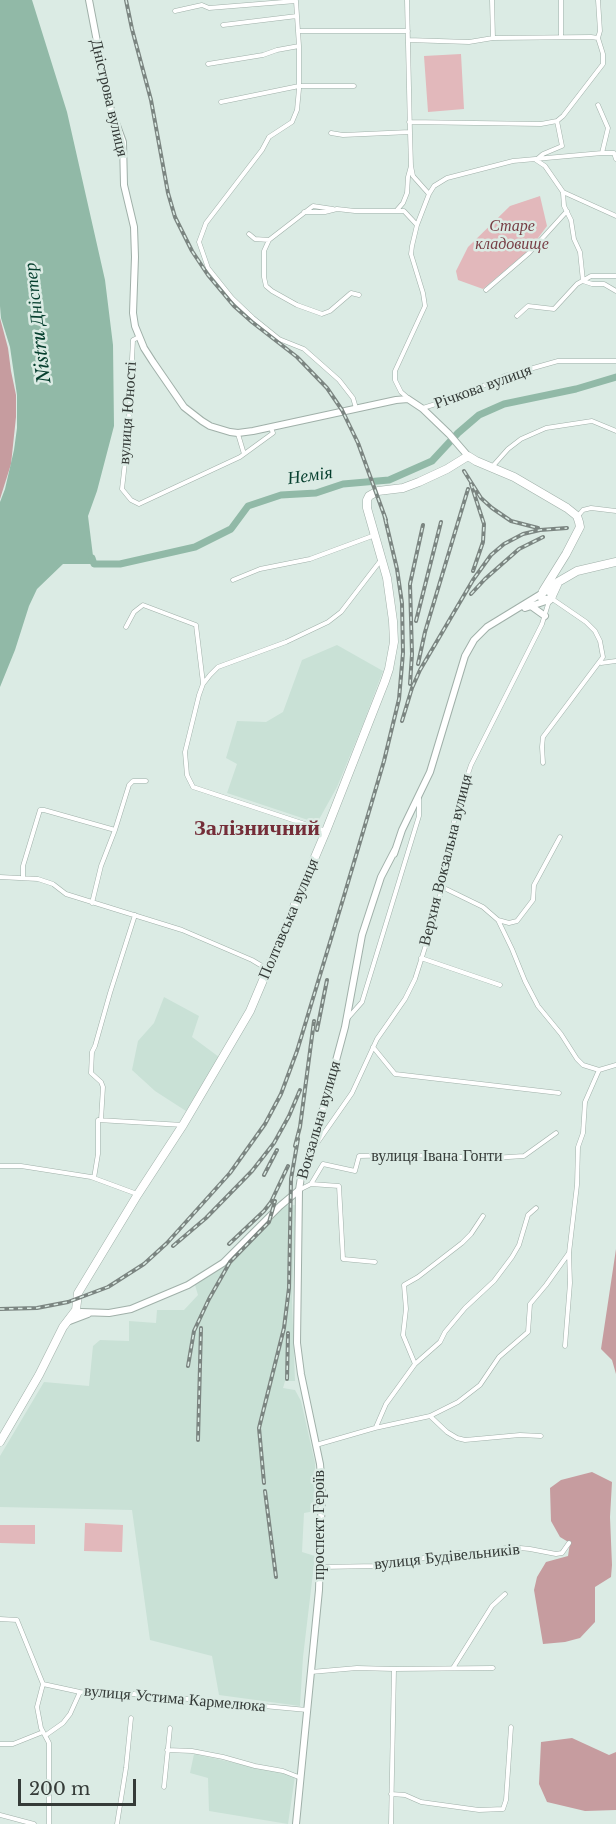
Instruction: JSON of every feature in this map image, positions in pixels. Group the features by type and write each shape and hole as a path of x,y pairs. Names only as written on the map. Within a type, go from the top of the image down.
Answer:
{"highway":[{"path":"468,456 532,487 577,516"},
{"name":"Полтавська вулиця","path":"0,1442 75,1309 78,1293 223,1060 250,1011 326,831 390,669 394,642 391,600 367,508 367,500 372,493 403,488 419,482 468,456"},
{"name":"Вокзальна вулиця","path":"550,592 580,527 577,516"},
{"path":"565,556 569,567 577,571"},
{"path":"550,592 577,571 616,562"}],"main road":[{"name":"Дністрова вулиця","path":"88,0 109,104 123,142 124,185 134,227 133,313 139,338"},
{"name":"вулиця Юності","path":"139,338 166,383 191,414 210,426 230,432 238,433 271,427 408,399"},
{"path":"408,399 423,409 468,456"},
{"name":"Вокзальна вулиця","path":"518,609 531,606 550,592"},
{"name":"Вокзальна вулиця","path":"75,1309 109,1313 131,1309 188,1285 223,1263 299,1190 347,1019 362,935 376,888 430,772 465,656 474,640 487,627 550,592"},
{"path":"531,606 545,616"},
{"name":"проспект Героїв","path":"296,1824 320,1567 322,1490 297,1343 299,1190"},
{"path":"75,1309 91,1312"},
{"name":"Вокзальна вулиця","path":"67,1322 91,1312"}],"street":[{"path":"176,11 202,5 209,8 296,0 299,31 297,110 291,122 269,137 262,150 206,222 199,242 208,268 232,298 279,339 304,349 311,355 339,380 356,408"},
{"path":"407,0 411,166 413,176 429,194"},
{"path":"492,0 493,38"},
{"path":"561,0 561,36"},
{"path":"409,122 541,124 557,121 603,64 603,54 598,38 600,31 598,0"},
{"path":"223,26 297,16"},
{"path":"299,31 408,31"},
{"path":"408,40 469,42 493,38 561,36 598,38"},
{"path":"208,64 263,56 277,50 299,46"},
{"path":"221,102 299,86 354,86"},
{"path":"598,105 608,128 602,153"},
{"path":"536,160 543,154 562,146 557,121"},
{"path":"331,134 410,132"},
{"path":"408,399 401,392 395,380 395,371 425,306 426,301 411,254 417,225 434,186 447,178 513,161 602,153 615,153 616,159"},
{"path":"536,160 545,166 563,192 564,206 571,220 574,239 580,252 583,281"},
{"path":"397,210 407,194 411,166"},
{"path":"563,192 616,216"},
{"path":"359,295 351,292 330,311 322,314 272,291 266,286 264,278 264,251 269,240 313,206 355,211 404,211 417,225"},
{"path":"486,290 529,253 567,211"},
{"path":"249,234 255,239 269,240"},
{"path":"517,316 528,306 554,309 566,295 591,276 616,276"},
{"path":"583,281 604,284 616,291"},
{"name":"вулиця Юності","path":"139,338 133,340 128,436 122,489 131,500 139,504 244,454 273,433 271,427"},
{"name":"Річкова вулиця","path":"423,409 458,398 505,376 558,362 616,361"},
{"path":"492,468 508,449 521,439 546,428 592,421 616,431"},
{"path":"238,433 244,454"},
{"path":"577,516 583,510 591,508 616,511"},
{"path":"232,580 260,569 310,558 375,535"},
{"path":"203,684 218,667 286,642 328,622 341,612 382,559"},
{"path":"543,763 543,737 603,657 600,641 595,632 550,592"},
{"name":"Верхня Вокзальна вулиця","path":"312,1150 352,1093 376,1039 405,999 415,979 442,887 456,812 471,765 545,616 550,592"},
{"path":"126,627 135,612 143,605 196,625 203,684 185,752 187,775 193,787 326,831"},
{"path":"600,663 616,661"},
{"path":"92,903 101,866 129,785 134,781 146,781"},
{"name":"Вокзальна вулиця","path":"347,1019 362,1002 418,816 419,794"},
{"path":"23,878 23,866 40,810 115,830"},
{"path":"498,920 509,923 517,921 533,900 534,885 560,837"},
{"path":"0,877 38,879 53,884 66,894 182,930 268,969"},
{"path":"442,887 483,907 498,920 538,1006 561,1034 577,1059 583,1065 599,1070 616,1065"},
{"path":"94,1178 103,1087 91,1073 92,1052 135,915"},
{"name":"Верхня Вокзальна вулиця","path":"421,958 500,985"},
{"path":"373,1047 395,1074 559,1093"},
{"path":"565,1346 570,1283 569,1253 577,1185 578,1147 583,1133 585,1102 599,1070"},
{"path":"322,1114 328,1120 333,1120"},
{"path":"100,1120 183,1125"},
{"name":"вулиця Івана Гонти","path":"299,1190 311,1184 323,1164 355,1170 359,1156 493,1158 524,1156 556,1133"},
{"path":"0,1166 21,1166 94,1178 138,1194"},
{"path":"311,1184 339,1186 343,1259 375,1262"},
{"path":"375,1428 386,1404 415,1364 440,1342 465,1308 495,1281 519,1245 528,1215 536,1208"},
{"path":"415,1364 403,1335 406,1309 404,1285 462,1243 483,1216"},
{"path":"316,1445 375,1428 430,1416 458,1402 480,1384 499,1357 528,1332 530,1304 569,1253"},
{"path":"430,1416 447,1432 465,1440 506,1436 541,1436"},
{"name":"вулиця Будівельників","path":"320,1567 378,1566 458,1553 479,1554 510,1547 556,1554 562,1553 570,1543"},
{"path":"453,1669 492,1606 505,1594"},
{"path":"0,1618 17,1620 43,1684 37,1707 49,1743 49,1824"},
{"path":"311,1672 357,1668 394,1670 493,1668"},
{"path":"392,1824 394,1670"},
{"name":"вулиця Устима Кармелюка","path":"43,1684 80,1692 134,1694 308,1710"},
{"path":"0,1744 13,1744 45,1733 63,1723 70,1714 80,1692"},
{"path":"117,1824 131,1718"},
{"path":"391,1794 405,1795 421,1802 479,1810 503,1809 506,1800 511,1727"},
{"path":"164,1786 170,1728"},
{"path":"167,1750 192,1751 223,1757 283,1771 302,1778"},
{"path":"0,1815 34,1824"}],"shaded area":[{"path":"0,318 16,395 16,417 11,464 0,499"},
{"path":"337,645 383,671 337,787 317,823 227,793 237,764 226,758 237,721 266,722 283,712 302,660"},
{"path":"164,997 199,1016 192,1037 219,1057 186,1111 155,1091 132,1070 138,1041 154,1023"},
{"path":"282,1205 295,1205 292,1302 295,1381 285,1381 283,1388 295,1390 301,1401 315,1463 315,1511 304,1513 302,1552 315,1556 303,1657 300,1706 219,1695 212,1656 150,1640 132,1510 0,1507 0,1456 44,1382 89,1386 93,1346 100,1340 129,1341 129,1321 156,1323 157,1310 184,1310 198,1295 195,1285 221,1268"},
{"path":"616,1249 616,1374 612,1360 601,1349"},
{"path":"592,1472 612,1482 611,1577 595,1587 595,1622 580,1638 543,1644 534,1590 537,1577 546,1562 568,1556 570,1543 560,1537 551,1521 550,1488 561,1480"},
{"path":"572,1738 609,1755 616,1752 616,1810 585,1811 547,1802 539,1784 541,1742"},
{"path":"194,1754 295,1776 288,1824 209,1811 208,1778 190,1773"}],"green space":[{"path":"461,54 464,109 428,112 424,56"},
{"name":"Старе кладовище","path":"540,196 547,226 529,250 483,289 458,280 456,271 468,247 510,206"},
{"path":"85,1523 123,1525 122,1552 84,1551"},
{"path":"0,1525 35,1525 35,1544 0,1543"}],"water":[{"name":"Nistru Дністер","path":"0,0 32,0 67,112 105,280 113,345 114,426 88,516 94,564 63,564 37,589 0,687 0,502 14,450 17,395 10,347 1,318 0,306"}],"waterway":[{"name":"Немія","path":"92,558 94,564 120,564 195,547 231,529 248,506 281,495 316,493 343,484 389,480 432,461 458,433 479,415 504,404 576,389 616,377"}],"railway":[{"path":"126,0 151,100 168,193 175,217 192,251 208,275 234,306 297,357 327,388 342,410 358,443 386,520"},
{"path":"464,471 481,498 492,508 511,521 538,528"},
{"path":"471,484 484,524 483,542 473,571"},
{"path":"418,664 425,632 468,489"},
{"path":"0,1309 37,1308 68,1302 108,1287 144,1264 167,1243 230,1173 265,1124 281,1094 297,1051 344,896 384,761 399,699 403,653 402,603 397,569 384,514"},
{"path":"416,621 441,522"},
{"path":"410,684 412,654 410,584 423,525"},
{"path":"402,721 420,670 473,580 491,555 504,544 523,534 567,528"},
{"path":"471,594 519,549 543,537"},
{"path":"317,1030 327,980"},
{"path":"295,1146 300,1127 314,1021"},
{"path":"173,1246 206,1218 252,1171 274,1143 300,1090"},
{"path":"264,1483 259,1428 284,1328 289,1288 291,1179 298,1139"},
{"path":"264,1175 277,1150"},
{"path":"229,1244 271,1202 288,1166"},
{"path":"188,1366 194,1331 209,1299 230,1262 269,1222 275,1201"},
{"path":"198,1440 201,1328"},
{"path":"287,1379 288,1333"},
{"path":"265,1491 276,1577"}],"district":[{"name":"Залізничний","path":"257,829"}]}
